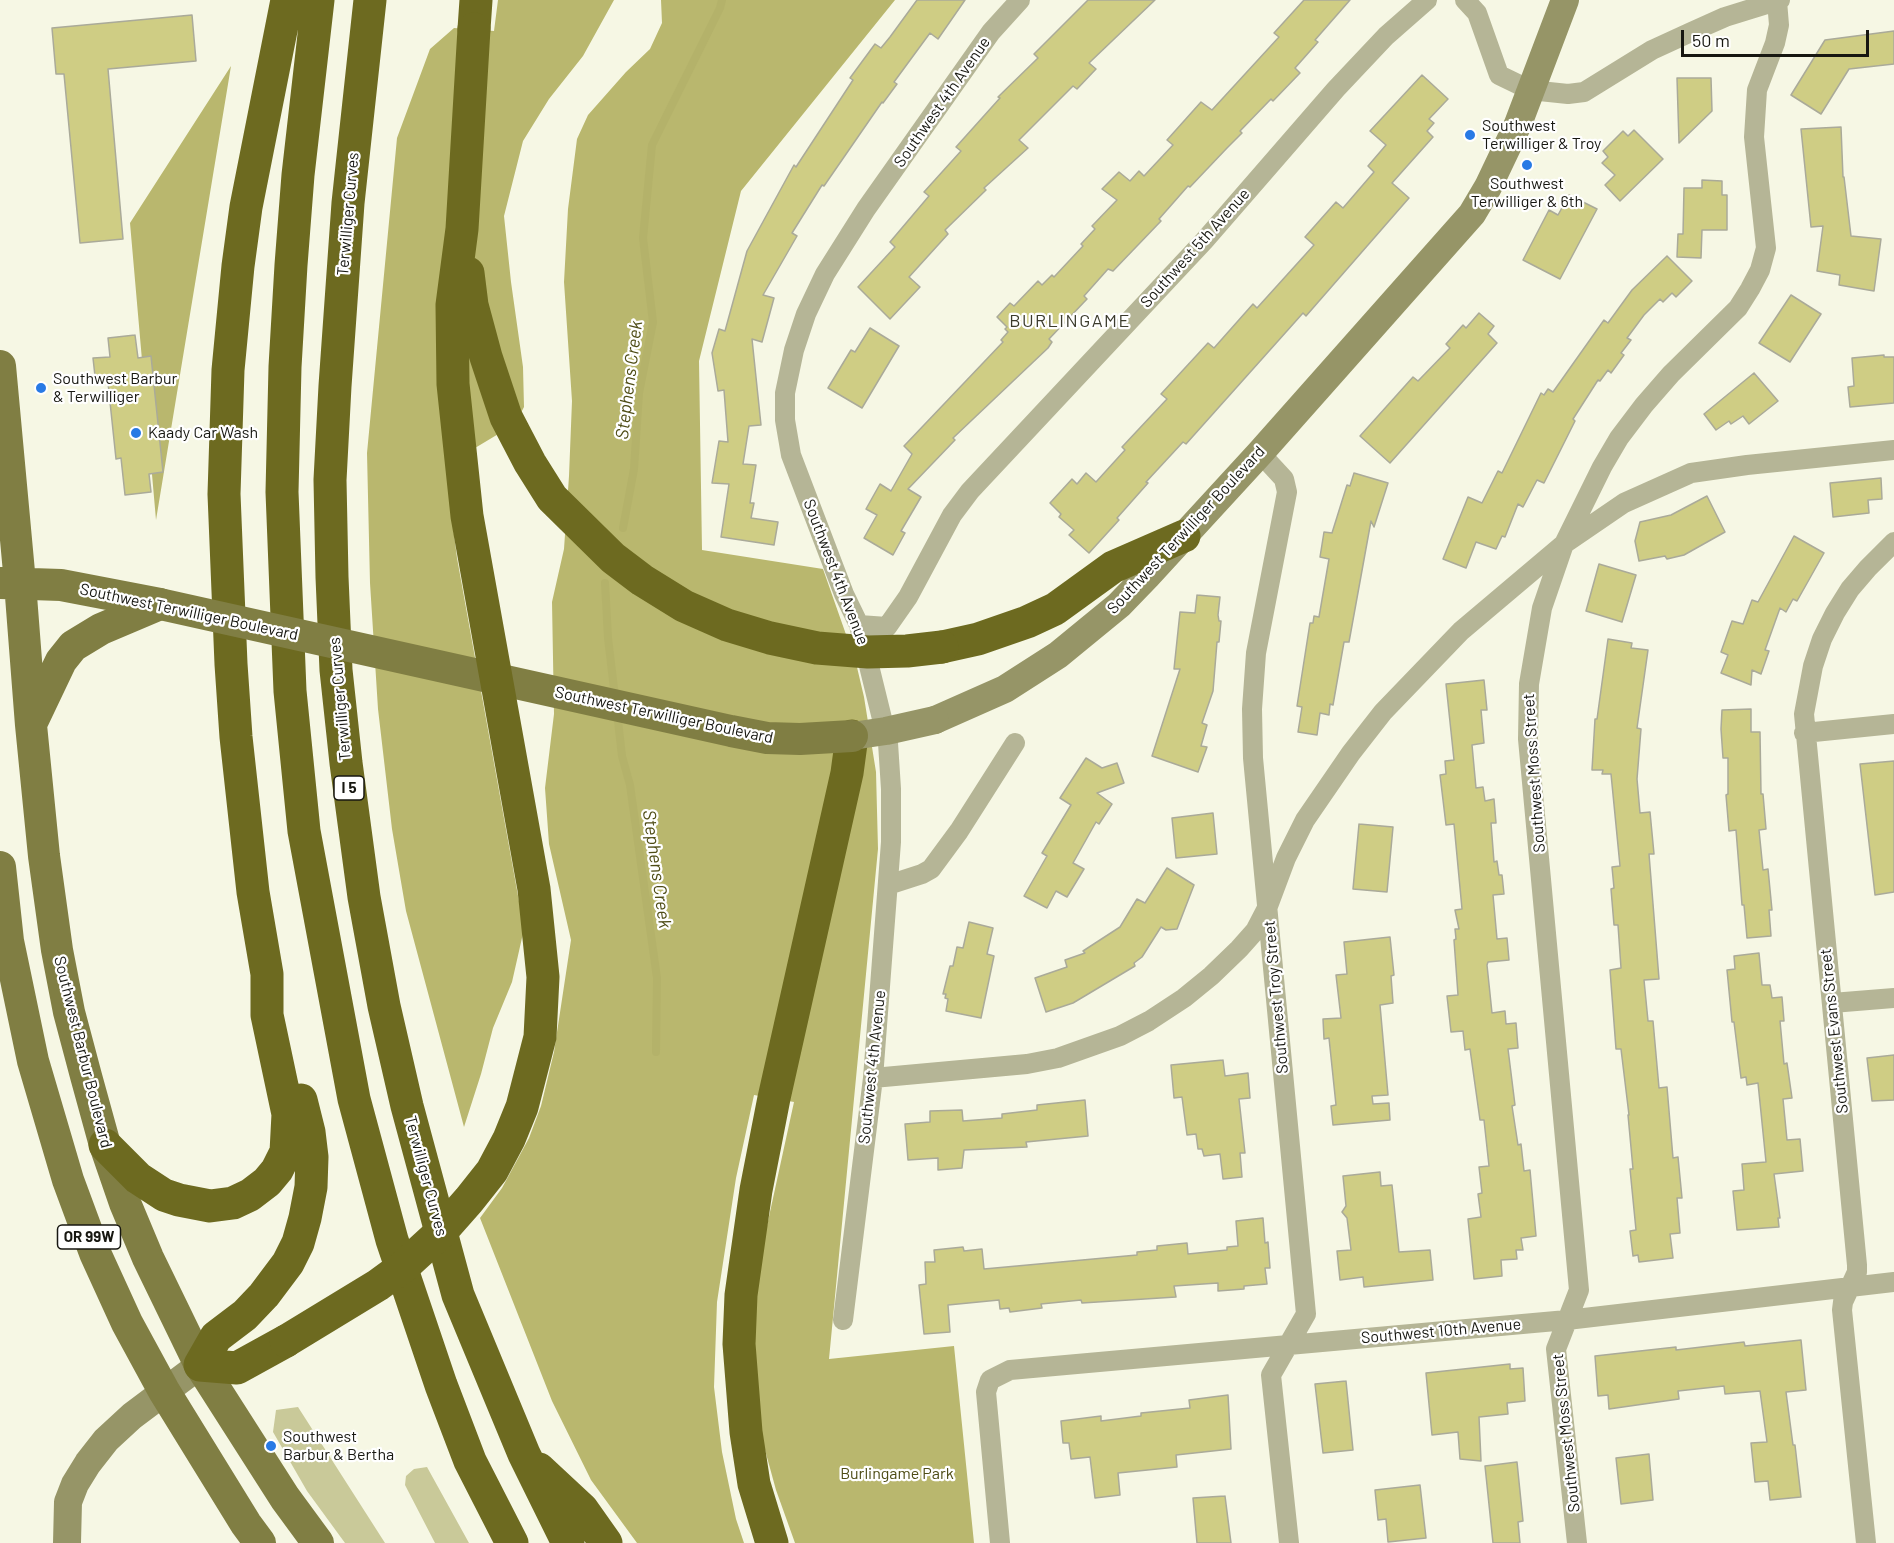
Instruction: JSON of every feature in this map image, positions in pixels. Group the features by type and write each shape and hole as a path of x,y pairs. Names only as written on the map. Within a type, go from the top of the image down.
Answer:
{"highway":[{"path":"105,1145 138,1178 164,1195 210,1206 232,1203 250,1195 267,1182 277,1170 286,1152 288,1114 267,1015 267,974 249,864 236,737 225,504 225,435 228,370 246,207 287,0"},
{"path":"318,0 298,175 292,254 285,367 282,481 290,691 304,831 354,1099 392,1240 441,1385 470,1461 512,1543"},
{"name":"Terwilliger Curves","path":"370,0 348,203 330,480 335,647 342,728 364,897 384,1006 407,1106 458,1294 524,1454 568,1543"},
{"path":"267,974 281,1011 309,1132 312,1158 311,1187 303,1226 288,1263 258,1302 245,1315 216,1336 200,1365 237,1368 363,1295 404,1266 439,1234 492,1170 509,1139 522,1107 540,1037 543,976 534,890 467,516 453,384 452,305 462,229 475,15"},
{"path":"462,229 472,305 506,417 552,498 613,558 642,580 684,606 727,625 770,638 817,648 868,652 942,647 978,639 1027,622 1055,609 1113,567 1184,536"},
{"path":"772,1543 754,1485 743,1400 739,1344 741,1295 746,1248 774,1098 847,773 852,736"},
{"path":"524,1454 582,1509 606,1543"}],"main road":[{"name":"Southwest Terwilliger Boulevard","path":"10,583 61,585 160,604 767,738 800,740 852,736 935,720 1005,689 1058,655 1119,605 1260,453 1473,214 1513,134 1565,0"},
{"name":"Southwest Barbur Boulevard","path":"0,366 10,583 31,725 57,950 69,1012 105,1145 125,1203 148,1258 200,1365 285,1498 318,1543"},
{"path":"31,725 61,661 73,646 101,629 160,604"},
{"name":"OR 99W","path":"0,867 8,941 31,1050 68,1180 95,1253 127,1323 164,1391 260,1543"},
{"path":"67,1543 68,1502 75,1484 88,1463 106,1440 164,1391 200,1365"}],"street":[{"name":"Southwest 4th Avenue","path":"843,1320 873,1078 888,885 891,810 888,743 859,625 844,594 791,455 785,420 785,393 794,350 806,314 825,274 866,209 991,32 1020,0"},
{"name":"Southwest 5th Avenue","path":"859,625 887,627 908,597 952,515 970,491 1204,241 1336,88 1386,36 1427,0"},
{"path":"1465,0 1477,13 1499,75 1530,90 1568,94 1584,92 1652,50 1725,17 1779,0"},
{"name":"Southwest Moss Street","path":"1577,1543 1556,1349 1579,1290 1528,739 1528,684 1542,608 1564,544 1619,438 1671,374 1738,308 1760,270 1766,248 1754,137 1757,90 1775,43 1779,25 1779,0"},
{"path":"873,1078 1027,1064 1058,1058 1120,1036 1175,1004 1211,976 1239,950 1255,931 1305,820 1351,753 1383,712 1461,631 1564,544 1624,503 1691,473 1894,450"},
{"name":"Southwest Troy Street","path":"1260,453 1284,479 1287,492 1256,652 1252,709 1252,758 1306,1314 1271,1375 1289,1543"},
{"name":"Southwest Evans Street","path":"1866,1543 1842,1310 1857,1272 1857,1265 1803,714 1806,693 1822,639 1850,590 1868,568 1894,543"},
{"path":"1804,733 1894,724"},
{"path":"888,885 931,869 959,831 1015,743"},
{"path":"1832,1003 1894,998"},
{"name":"Southwest 10th Avenue","path":"1000,1543 986,1392 990,1380 1010,1370 1567,1320 1894,1282"}],"green space":[{"path":"498,0 614,0 583,56 549,99 523,141 504,216 523,367 524,407 515,424 465,454 450,503 457,558 524,929 512,982 493,1028 464,1127 406,911 392,829 378,709 370,583 367,453 397,138 430,49 454,28 494,31"},
{"name":"Burlingame Park","path":"661,0 895,0 741,191 699,361 702,550 823,569 856,663 876,772 878,849 829,1359 954,1346 974,1543 795,1543 776,1490 762,1439 754,1393 754,1302 763,1244 794,1102 754,1095 736,1178 717,1302 714,1387 722,1452 736,1519 744,1543 637,1543 591,1480 552,1401 480,1218 502,1188 529,1138 541,1106 554,1052 571,940 549,844 545,788 554,714 552,602 564,549 569,476 572,401 564,282 568,209 577,139 588,115 650,49 662,23"},
{"path":"231,66 156,520 130,223"},
{"path":"298,1407 385,1543 345,1543 307,1491 273,1432 276,1410"},
{"path":"427,1467 469,1543 435,1543 405,1485 406,1476 414,1469"}],"building":[{"path":"917,0 965,0 938,39 930,33 894,82 897,84 824,186 822,185 792,233 797,236 763,295 774,298 762,342 752,339 761,425 749,426 743,464 756,465 750,503 754,503 751,518 778,522 774,545 721,537 729,484 712,483 719,441 728,442 724,390 718,391 712,353 719,329 725,331 747,251 794,165 796,167 853,80 850,78 875,44 881,48"},
{"path":"1088,0 1155,0 1089,63 1096,69 1077,89 1073,86 1019,140 1028,148 984,188 986,190 945,230 948,234 909,277 920,287 890,319 858,287 895,247 890,242 929,196 924,192 961,151 956,147 1000,98 998,97 1038,58 1034,54"},
{"path":"1304,0 1350,0 1315,40 1318,42 1295,68 1300,73 1273,101 1271,99 1240,131 1242,133 1190,187 1188,186 1159,219 1161,221 1113,271 1108,269 1084,296 1087,299 1049,339 1052,342 1048,348 953,438 955,440 908,489 921,497 901,531 905,533 893,555 864,538 877,515 866,509 880,484 891,491 912,454 904,446 1003,342 1001,340 1008,332 1005,329 1007,327 997,317 1010,303 1014,306 1038,281 1042,285 1052,275 1054,277 1083,246 1081,244 1095,229 1092,226 1117,200 1102,189 1119,172 1130,181 1139,171 1144,176 1173,145 1167,140 1201,102 1212,110 1279,37 1274,33"},
{"path":"192,15 196,61 108,69 123,239 80,243 64,74 56,74 52,28"},
{"path":"1894,31 1894,64 1849,69 1821,114 1791,95 1825,40"},
{"path":"1422,75 1448,99 1429,119 1434,123 1427,131 1433,137 1392,183 1409,198 1306,316 1303,313 1186,444 1183,442 1146,482 1148,483 1117,518 1119,520 1089,553 1069,535 1074,530 1059,517 1061,514 1050,503 1072,479 1077,484 1086,473 1096,482 1125,450 1122,447 1167,399 1161,394 1208,343 1214,348 1253,304 1257,308 1314,245 1305,237 1336,202 1343,208 1374,172 1368,166 1386,145 1370,131"},
{"path":"1677,78 1711,78 1712,111 1679,143"},
{"path":"1841,127 1843,177 1851,236 1881,239 1874,291 1839,285 1840,275 1817,271 1823,226 1811,227 1801,129"},
{"path":"1634,130 1663,159 1620,201 1605,185 1615,175 1602,163 1608,157 1603,151 1623,131 1628,136"},
{"path":"1702,180 1722,181 1722,195 1727,195 1727,230 1702,230 1701,258 1677,257 1678,234 1683,234 1684,188 1702,188"},
{"path":"1569,195 1597,209 1560,279 1523,260 1549,210 1558,215"},
{"path":"1667,256 1692,281 1676,297 1672,293 1663,302 1660,299 1644,315 1627,338 1631,340 1621,353 1624,355 1611,373 1608,370 1600,381 1598,380 1573,419 1575,421 1544,483 1537,480 1523,507 1518,504 1505,537 1502,536 1496,549 1476,542 1466,568 1443,559 1468,497 1482,503 1498,471 1502,473 1541,393 1544,395 1548,389 1553,392 1604,320 1608,323 1632,290"},
{"path":"1791,295 1821,314 1790,362 1759,343"},
{"path":"1479,313 1494,326 1488,334 1497,343 1390,463 1360,436 1413,377 1418,381 1450,348 1446,344 1463,325 1466,328"},
{"path":"870,328 899,346 862,408 828,388 851,350 855,352"},
{"name":"Kaady Car Wash","path":"135,335 138,358 151,356 163,472 149,474 151,492 125,495 121,458 116,459 108,383 96,385 93,358 110,357 108,338"},
{"path":"1884,355 1884,357 1894,357 1894,403 1850,407 1848,387 1854,386 1852,358"},
{"path":"1754,373 1778,401 1749,424 1743,416 1731,424 1729,421 1716,430 1704,414"},
{"path":"1354,473 1388,483 1374,527 1371,521 1349,642 1344,642 1333,705 1330,704 1329,715 1320,713 1317,735 1298,732 1302,707 1297,706 1310,623 1313,623 1314,616 1319,617 1329,559 1320,557 1324,532 1332,533 1347,485 1350,486"},
{"path":"1881,478 1882,499 1868,500 1869,513 1833,517 1830,483"},
{"path":"1707,496 1725,532 1684,555 1639,561 1635,541 1640,522 1671,515"},
{"path":"1794,536 1824,553 1797,601 1793,599 1786,612 1780,608 1765,650 1769,651 1761,674 1752,670 1751,685 1721,673 1728,655 1721,652 1732,621 1743,624 1752,600 1758,602"},
{"path":"1599,564 1636,575 1622,622 1586,611"},
{"path":"1197,595 1220,597 1218,615 1221,621 1213,691 1202,723 1207,725 1201,746 1207,747 1198,772 1152,756 1180,669 1174,669 1180,612 1195,613"},
{"path":"1608,639 1632,643 1631,648 1648,650 1637,728 1641,729 1637,779 1640,813 1650,812 1654,854 1649,854 1659,979 1644,980 1648,1021 1653,1021 1659,1088 1667,1087 1673,1158 1678,1157 1682,1198 1677,1198 1680,1233 1670,1234 1673,1258 1639,1262 1638,1255 1633,1256 1630,1231 1636,1230 1630,1169 1633,1169 1629,1115 1621,1049 1616,1049 1610,970 1621,968 1618,925 1614,925 1611,889 1614,888 1612,867 1620,866 1611,774 1602,774 1603,770 1592,770 1595,719 1597,719"},
{"path":"1484,680 1487,710 1481,710 1484,743 1472,745 1476,788 1483,787 1485,801 1494,799 1496,823 1491,823 1494,862 1497,861 1499,875 1502,875 1504,894 1493,895 1497,939 1507,938 1509,960 1488,962 1487,965 1492,1013 1505,1011 1506,1024 1516,1023 1518,1048 1508,1049 1515,1105 1512,1106 1518,1145 1521,1144 1524,1171 1530,1170 1536,1236 1521,1238 1523,1250 1516,1250 1517,1259 1501,1260 1502,1276 1474,1279 1468,1219 1481,1217 1478,1194 1482,1193 1479,1167 1489,1166 1484,1120 1480,1120 1470,1049 1465,1050 1463,1031 1451,1032 1447,996 1458,995 1454,940 1456,939 1455,929 1459,929 1455,910 1462,909 1454,824 1446,825 1440,775 1446,774 1445,761 1454,760 1446,684"},
{"path":"1751,709 1751,732 1760,732 1761,794 1763,794 1766,829 1759,830 1763,870 1768,869 1772,910 1769,910 1771,936 1747,938 1736,830 1729,831 1726,795 1728,794 1728,758 1723,758 1721,729 1722,710"},
{"path":"1086,758 1102,768 1117,763 1124,783 1097,793 1112,804 1099,824 1096,822 1073,863 1084,869 1067,897 1056,891 1047,908 1024,896 1047,856 1042,853 1071,805 1060,798"},
{"path":"1894,761 1894,892 1875,895 1860,764"},
{"path":"1213,813 1217,854 1176,858 1172,818"},
{"path":"1359,824 1393,827 1387,892 1353,889"},
{"path":"1167,868 1194,885 1177,929 1166,930 1161,927 1142,957 1134,963 1135,966 1073,1003 1046,1012 1035,978 1067,967 1065,960 1085,953 1083,951 1120,927 1137,899 1145,903"},
{"path":"969,922 993,928 987,954 994,956 981,1018 946,1011 948,999 945,998 946,994 943,994 957,947 963,948"},
{"path":"1390,937 1394,975 1391,976 1393,1003 1380,1005 1388,1095 1372,1096 1373,1104 1389,1103 1390,1120 1333,1125 1331,1106 1336,1105 1329,1038 1324,1039 1323,1019 1341,1018 1336,975 1347,974 1344,942"},
{"path":"1759,953 1762,985 1770,985 1772,998 1782,997 1784,1021 1780,1021 1784,1064 1787,1063 1792,1098 1783,1099 1787,1140 1800,1139 1803,1171 1774,1174 1780,1218 1778,1218 1779,1227 1737,1230 1733,1191 1744,1190 1742,1164 1766,1162 1758,1083 1747,1085 1746,1077 1741,1078 1727,970 1735,969 1734,956"},
{"path":"1894,1055 1894,1100 1872,1101 1867,1058"},
{"path":"1223,1060 1225,1076 1248,1073 1250,1098 1239,1099 1245,1153 1240,1153 1242,1177 1223,1179 1220,1154 1204,1156 1202,1149 1198,1149 1196,1134 1187,1135 1182,1097 1174,1098 1171,1065"},
{"path":"1085,1100 1088,1136 1026,1142 1027,1147 964,1150 962,1168 938,1170 938,1158 908,1160 905,1124 930,1122 930,1111 962,1110 963,1121 1002,1118 1002,1114 1037,1110 1037,1105"},
{"path":"1380,1172 1381,1186 1392,1185 1399,1252 1430,1250 1433,1280 1364,1287 1363,1277 1340,1280 1337,1251 1351,1250 1347,1218 1342,1212 1346,1206 1343,1176"},
{"path":"1263,1218 1270,1268 1265,1268 1267,1284 1218,1291 1218,1283 1174,1286 1176,1297 1082,1303 1081,1300 1041,1304 1042,1308 1010,1312 1009,1308 1000,1309 999,1300 948,1305 950,1332 924,1334 919,1285 926,1284 925,1262 935,1262 934,1250 963,1247 964,1251 982,1249 984,1269 1137,1255 1137,1252 1157,1250 1157,1246 1187,1243 1188,1254 1227,1250 1227,1247 1238,1246 1236,1221"},
{"path":"1801,1340 1806,1390 1786,1392 1801,1497 1770,1500 1768,1481 1755,1482 1751,1443 1767,1442 1760,1391 1725,1394 1724,1386 1678,1391 1679,1399 1609,1409 1608,1395 1598,1396 1595,1356 1676,1347 1676,1350 1744,1342 1745,1346"},
{"path":"1510,1364 1510,1369 1523,1368 1525,1401 1507,1403 1508,1414 1479,1417 1481,1461 1460,1459 1458,1432 1432,1435 1426,1373"},
{"path":"1346,1381 1353,1450 1323,1453 1315,1384"},
{"path":"1228,1395 1231,1449 1176,1455 1177,1467 1118,1473 1120,1495 1095,1498 1090,1457 1071,1459 1069,1443 1063,1443 1061,1421 1101,1416 1101,1421 1141,1416 1141,1413 1190,1408 1189,1400"},
{"path":"1649,1454 1653,1500 1621,1504 1616,1458"},
{"path":"1517,1462 1523,1521 1518,1522 1520,1543 1493,1543 1485,1466"},
{"path":"1420,1485 1426,1538 1388,1542 1386,1519 1378,1520 1375,1490"},
{"path":"1225,1496 1231,1543 1197,1543 1193,1498"}],"waterway":[{"name":"Stephens Creek","path":"623,528 634,469 639,393 653,322 643,238 652,145 722,0"},
{"name":"Stephens Creek","path":"605,583 608,638 615,697"},
{"name":"Stephens Creek","path":"617,712 622,756 630,785 657,978 656,1052"}],"place":[{"name":"Southwest Terwilliger & Troy","path":"1470,135"},
{"name":"Southwest Terwilliger & 6th","path":"1527,165"},
{"name":"Southwest Barbur & Terwilliger","path":"41,388"},
{"name":"Kaady Car Wash","path":"136,433"},
{"name":"Southwest Barbur & Bertha","path":"271,1446"}],"district":[{"name":"BURLINGAME","path":"1070,321"}]}
